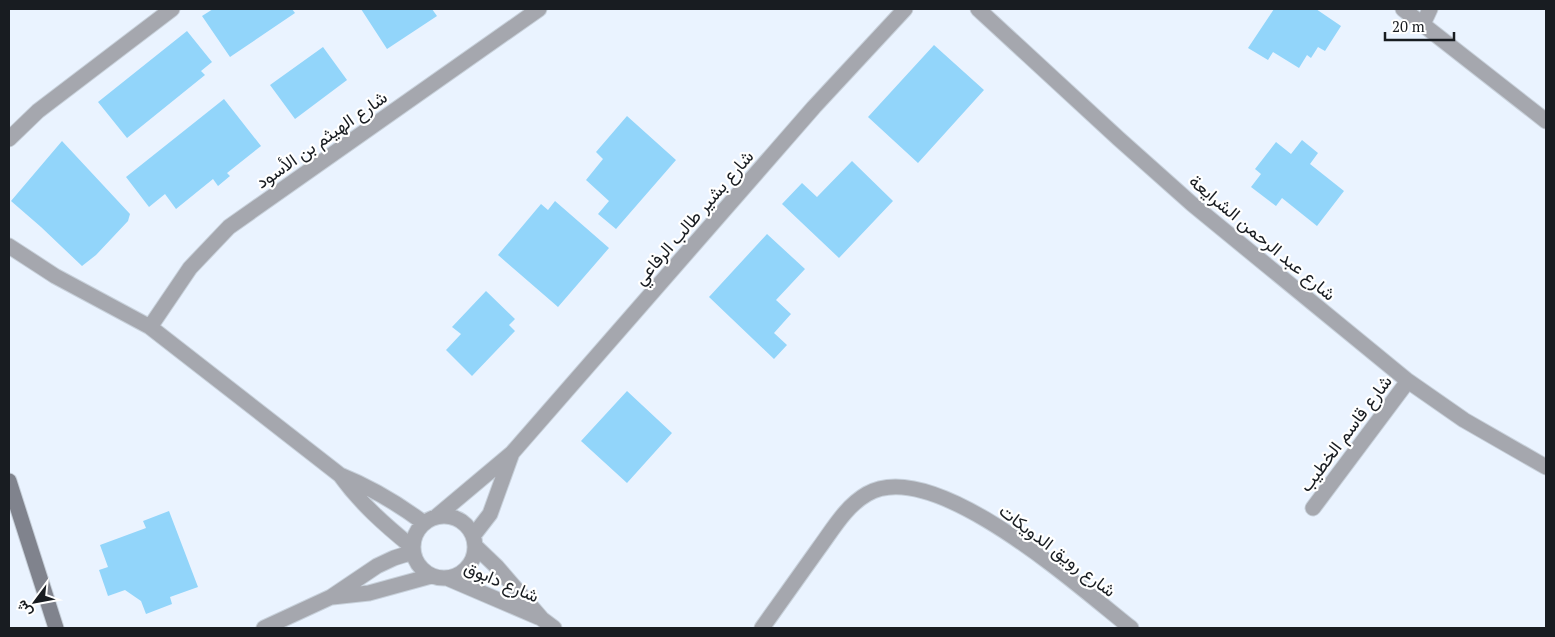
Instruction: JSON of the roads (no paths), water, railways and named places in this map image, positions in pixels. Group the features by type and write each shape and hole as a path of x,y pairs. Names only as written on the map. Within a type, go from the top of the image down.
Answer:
{"main road":[{"path":"9,481 56,628"}],"street":[{"path":"9,139 38,111 172,9"},
{"name":"شارع الهيثم بن الأسود","path":"150,328 190,268 229,227 539,9"},
{"name":"شارع بشير طالب الرفاعي","path":"430,519 512,453 814,107 905,9"},
{"name":"شارع عبد الرحمن الشرايعة","path":"978,9 1192,204 1408,381 1464,420 1546,467"},
{"path":"1403,9 1546,121"},
{"path":"1423,24 1430,9"},
{"path":"9,246 55,276 150,328 340,475 362,484 402,507 430,519 455,518 462,522 474,541 473,557 468,568 458,575 447,578 430,576 369,593 331,597"},
{"name":"شارع قاسم الخطيب","path":"1313,508 1408,381"},
{"name":"شارع بشير طالب الرفاعي","path":"474,541 490,514 512,453"},
{"path":"340,475 353,493 413,550"},
{"name":"شارع رويق الدويكات","path":"762,628 846,511 866,494 883,487 902,487 926,491 961,506 994,524 1022,543 1131,628"},
{"path":"430,519 418,529 414,537 413,550 416,562 430,576"},
{"name":"شارع دابوق","path":"474,541 542,619 554,628"},
{"path":"264,628 331,597 377,566 413,550"},
{"name":"شارع دابوق","path":"447,578 542,619"}]}
